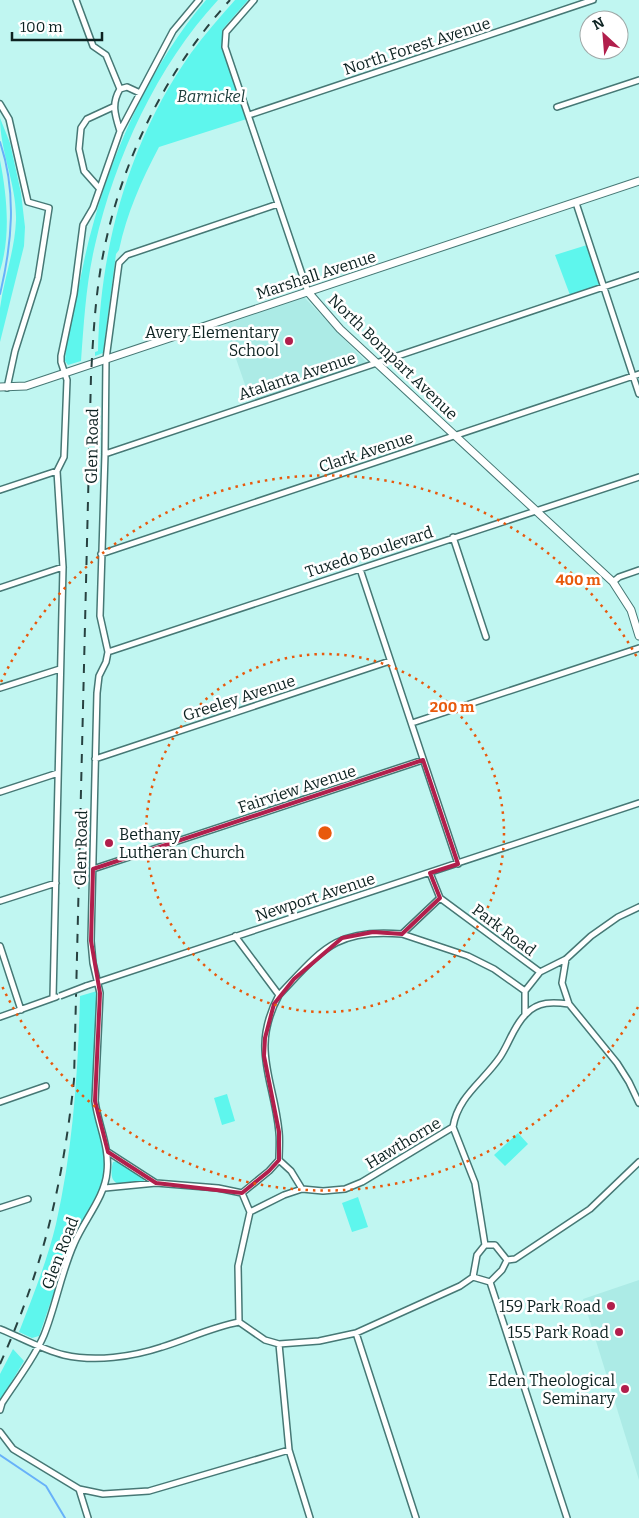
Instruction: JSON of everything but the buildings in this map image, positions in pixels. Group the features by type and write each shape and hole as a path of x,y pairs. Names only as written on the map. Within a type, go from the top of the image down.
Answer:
{"street":[{"path":"76,0 93,46 106,55 120,89 113,107 120,131"},
{"name":"Glen Road","path":"53,998 62,568 57,471 64,457 67,380 61,356 74,294 83,225 93,208 120,131 173,31 199,0"},
{"name":"North Bompart Avenue","path":"254,0 229,27 224,38 225,47 308,292 340,328 613,582 631,610 639,636"},
{"name":"North Forest Avenue","path":"249,115 594,0"},
{"path":"557,107 639,80"},
{"path":"120,89 127,87 140,93"},
{"path":"0,104 9,119 28,202 49,208 38,278 4,388"},
{"path":"99,188 84,171 79,149 81,128 87,119 113,107"},
{"name":"Marshall Avenue","path":"4,388 21,387 639,181"},
{"path":"576,203 639,394"},
{"name":"Glen Road","path":"0,1410 2,1403 39,1345 69,1256 84,1222 105,1188 108,1152 97,1116 95,1101 99,982 93,963 91,941 97,692 99,676 106,662 108,652 100,616 106,359 119,263 128,255 278,204"},
{"name":"Atalanta Avenue","path":"105,454 639,275"},
{"name":"Clark Avenue","path":"101,554 639,374"},
{"path":"0,490 57,471"},
{"name":"Tuxedo Boulevard","path":"108,652 639,476"},
{"path":"453,537 486,637"},
{"path":"0,588 62,568"},
{"path":"360,569 458,864"},
{"path":"613,582 619,577 639,570"},
{"path":"412,723 639,648"},
{"name":"Greeley Avenue","path":"95,759 390,661"},
{"path":"0,688 60,669"},
{"name":"Fairview Avenue","path":"93,869 424,760"},
{"path":"0,792 58,773"},
{"name":"Newport Avenue","path":"0,1017 235,936 639,803"},
{"path":"402,934 440,898 430,873"},
{"path":"0,901 56,884"},
{"name":"Park Road","path":"440,898 540,972 566,959"},
{"path":"639,907 618,917 597,932 566,959 562,983 569,1004 617,1063 639,1102"},
{"path":"105,1188 156,1183 218,1188 242,1193 270,1171 279,1160 279,1132 264,1056 265,1038 279,995 322,952 342,938 373,932 402,934 468,956 494,969 525,991"},
{"path":"235,936 279,995"},
{"path":"0,946 21,1010"},
{"path":"540,972 525,991 525,1014 546,1002 569,1004"},
{"name":"Hawthorne","path":"250,1212 284,1195 302,1190 345,1189 362,1182 453,1127 455,1113 462,1102 500,1058 525,1014"},
{"path":"0,1102 46,1086"},
{"path":"453,1127 475,1183 485,1245"},
{"path":"108,1152 156,1183"},
{"path":"279,1160 291,1171 302,1190"},
{"path":"507,1260 515,1259 590,1209 639,1162"},
{"path":"239,1322 238,1266 250,1212 242,1193"},
{"path":"0,1208 28,1199"},
{"path":"0,1329 62,1355 90,1358 131,1355 161,1348 222,1325 239,1322 265,1340 279,1344 319,1341 356,1333 460,1286 473,1277 476,1255 485,1245 495,1245 507,1260"},
{"path":"490,1282 502,1270 507,1260"},
{"path":"473,1277 490,1282"},
{"path":"490,1282 567,1518"},
{"path":"356,1333 416,1518"},
{"path":"279,1344 289,1450 310,1518"},
{"path":"0,1432 13,1449 79,1489 103,1494 149,1492 289,1450"},
{"path":"79,1489 88,1511 88,1518"}],"highlighted area":[{"path":"423,760 458,864 430,873 440,898 402,934 373,932 342,938 294,979 274,1004 265,1038 264,1056 279,1132 279,1160 269,1171 242,1193 156,1183 108,1152 95,1101 100,993 91,941 93,869"}],"shaded area":[{"name":"Avery Elementary School","path":"304,297 366,362 251,402 224,324"},
{"name":"Eden Theological Seminary","path":"639,1280 639,1480 583,1299"}],"green space":[{"path":"206,0 218,0 196,26 158,83 141,114 114,179 95,245 89,274 81,361 68,365 65,361 66,347 86,252 113,162 138,104 153,77 169,50"},
{"name":"Barnickel","path":"235,0 248,0 222,30 253,117 159,147 135,197 119,250 116,254 103,353 95,356 95,352 98,351 100,312 112,233 135,157 151,121 191,53"},
{"path":"0,118 10,143 21,193 25,227 24,246 0,342 0,308 14,242 16,207"},
{"path":"0,160 7,230 0,271"},
{"path":"587,245 599,285 570,295 555,255"},
{"path":"97,991 92,1104 105,1157 102,1185 71,1243 39,1336 32,1338 19,1332 48,1251 62,1196 74,1111 80,996"},
{"path":"227,1094 235,1121 222,1125 214,1098"},
{"path":"518,1133 528,1144 505,1166 494,1155"},
{"path":"117,1161 143,1177 144,1181 124,1185 118,1184 112,1177 113,1162"},
{"path":"358,1197 368,1227 352,1232 342,1203"},
{"path":"13,1349 24,1361 0,1401 0,1374"}],"waterway":[{"path":"0,142 9,180 11,199 10,237 0,294"},
{"path":"0,1455 46,1486 65,1518"}],"railway":[{"path":"0,1364 28,1294 49,1225 64,1154 74,1080 91,376 93,334 101,266 119,193 147,124 164,91 184,59 230,0"}],"place":[{"name":"Avery Elementary School","path":"289,341"},
{"name":"Bethany Lutheran Church","path":"109,843"},
{"name":"159 Park Road","path":"611,1306"},
{"name":"155 Park Road","path":"619,1332"},
{"name":"Eden Theological Seminary","path":"625,1389"}]}
